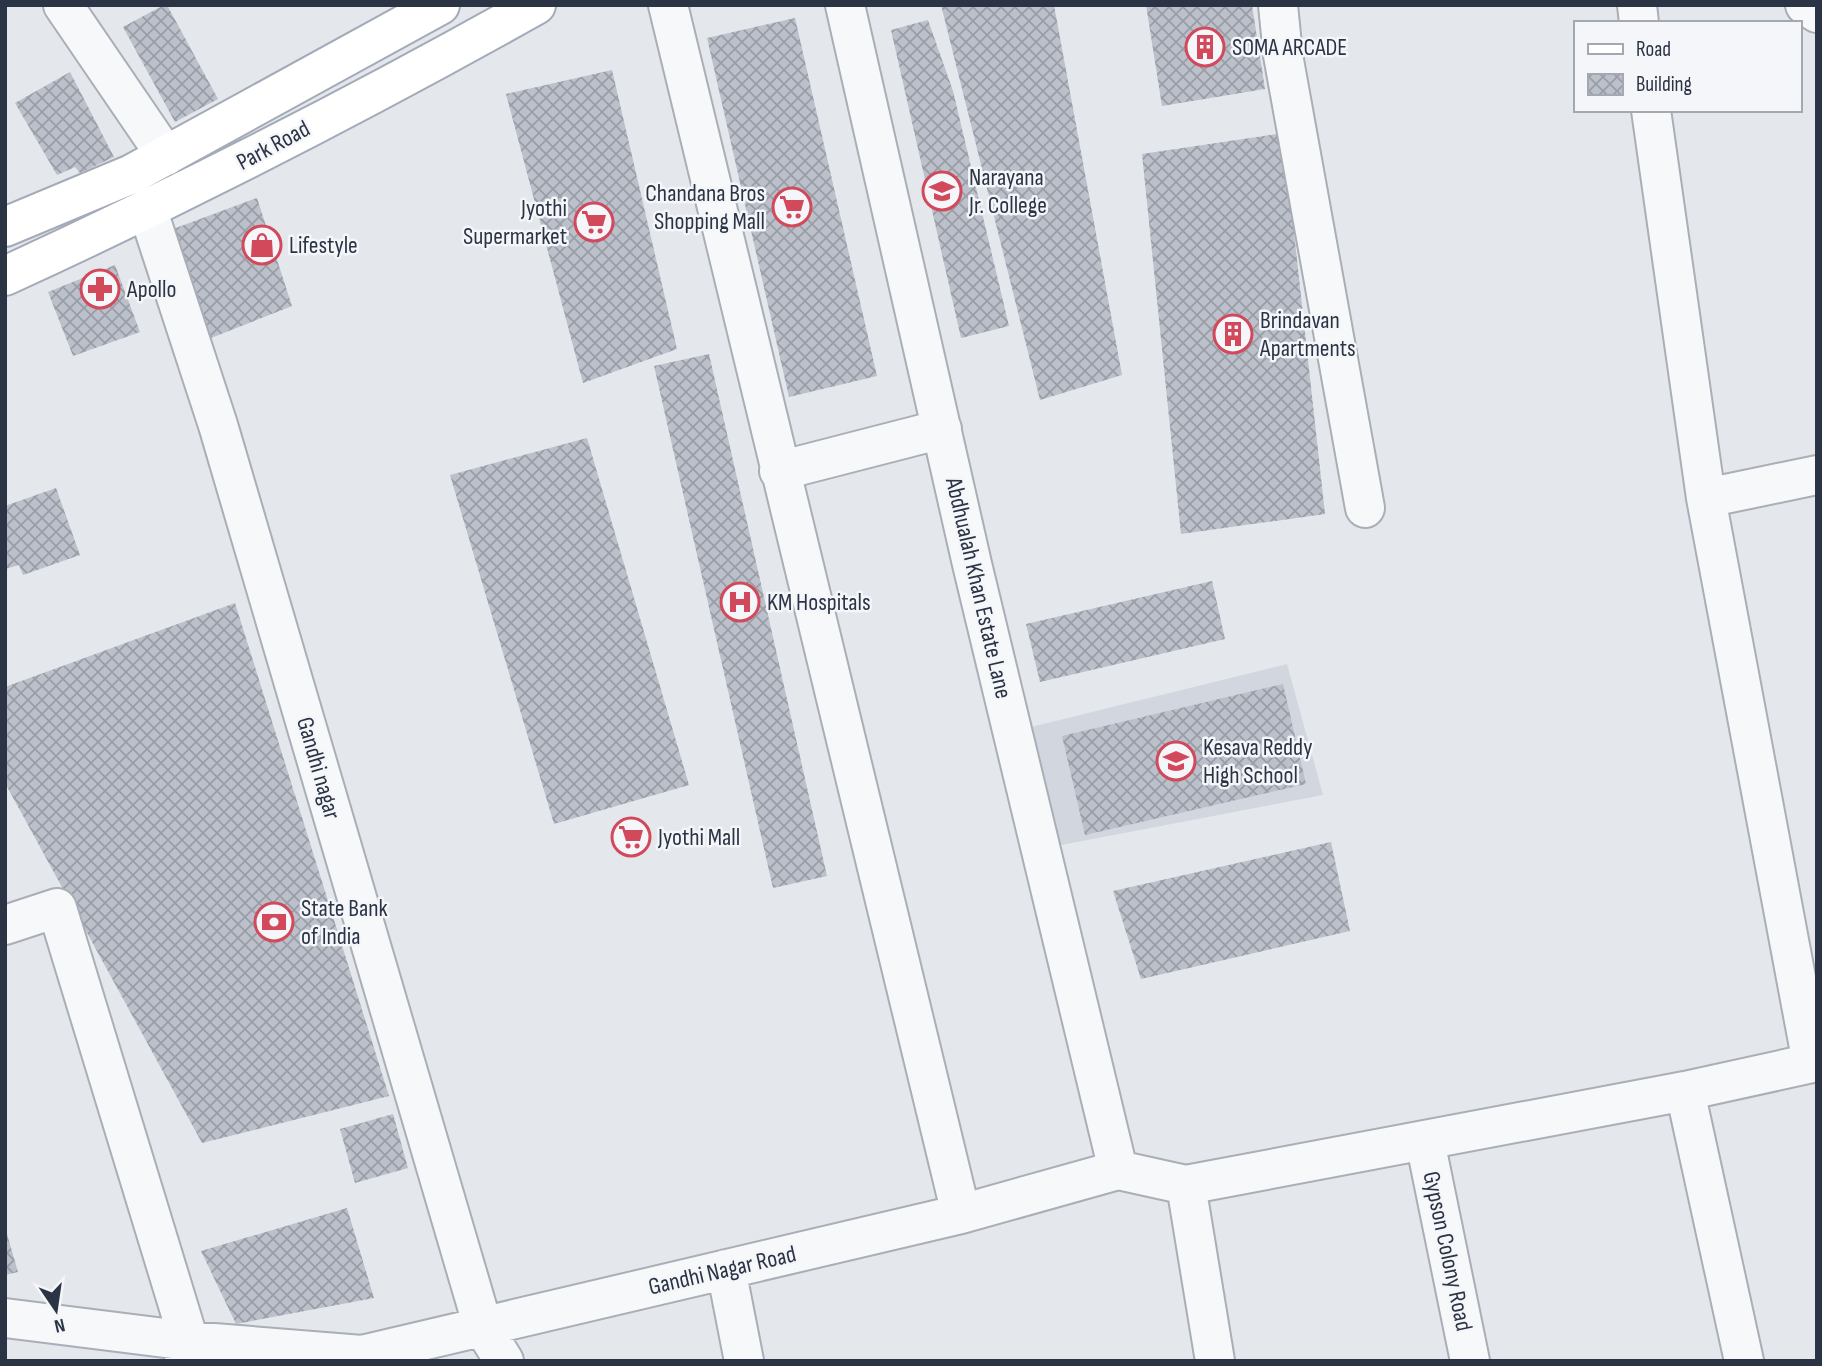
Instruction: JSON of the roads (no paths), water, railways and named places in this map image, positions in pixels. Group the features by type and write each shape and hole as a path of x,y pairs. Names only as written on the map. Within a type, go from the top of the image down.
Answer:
{"main road":[{"name":"Park Road","path":"5,227 132,174 440,5"},
{"name":"Park Road","path":"5,276 148,211 434,63 536,5"}],"street":[{"path":"63,5 166,156"},
{"path":"668,5 961,1214"},
{"name":"Abdhualah Khan Estate Lane","path":"845,5 942,429 1118,1170"},
{"path":"1278,5 1283,55 1365,508"},
{"path":"1805,5 1817,13"},
{"path":"1118,1170 1186,1185 1685,1091 1814,1063 1706,498 1651,112"},
{"name":"Gandhi nagar","path":"148,211 218,425 483,1328 504,1361"},
{"path":"779,471 942,429"},
{"path":"1706,498 1817,475"},
{"path":"5,925 57,908 186,1351"},
{"path":"1685,1091 1744,1361"},
{"name":"Gypson Colony Road","path":"1425,1141 1470,1361"},
{"name":"Gandhi Nagar Road","path":"8,1327 186,1351 362,1355 961,1214 1118,1170"},
{"path":"1186,1185 1216,1361"},
{"path":"726,1269 744,1361"}],"place":[{"name":"SOMA ARCADE","path":"1205,47"},
{"name":"Narayana Jr. College","path":"942,191"},
{"name":"Chandana Bros Shopping Mall","path":"792,207"},
{"name":"Jyothi Supermarket","path":"594,222"},
{"name":"Lifestyle","path":"262,245"},
{"name":"Apollo","path":"100,289"},
{"name":"Brindavan Apartments","path":"1233,334"},
{"name":"KM Hospitals","path":"740,602"},
{"name":"Kesava Reddy High School","path":"1176,761"},
{"name":"Jyothi Mall","path":"631,837"},
{"name":"State Bank of India","path":"274,922"}]}
